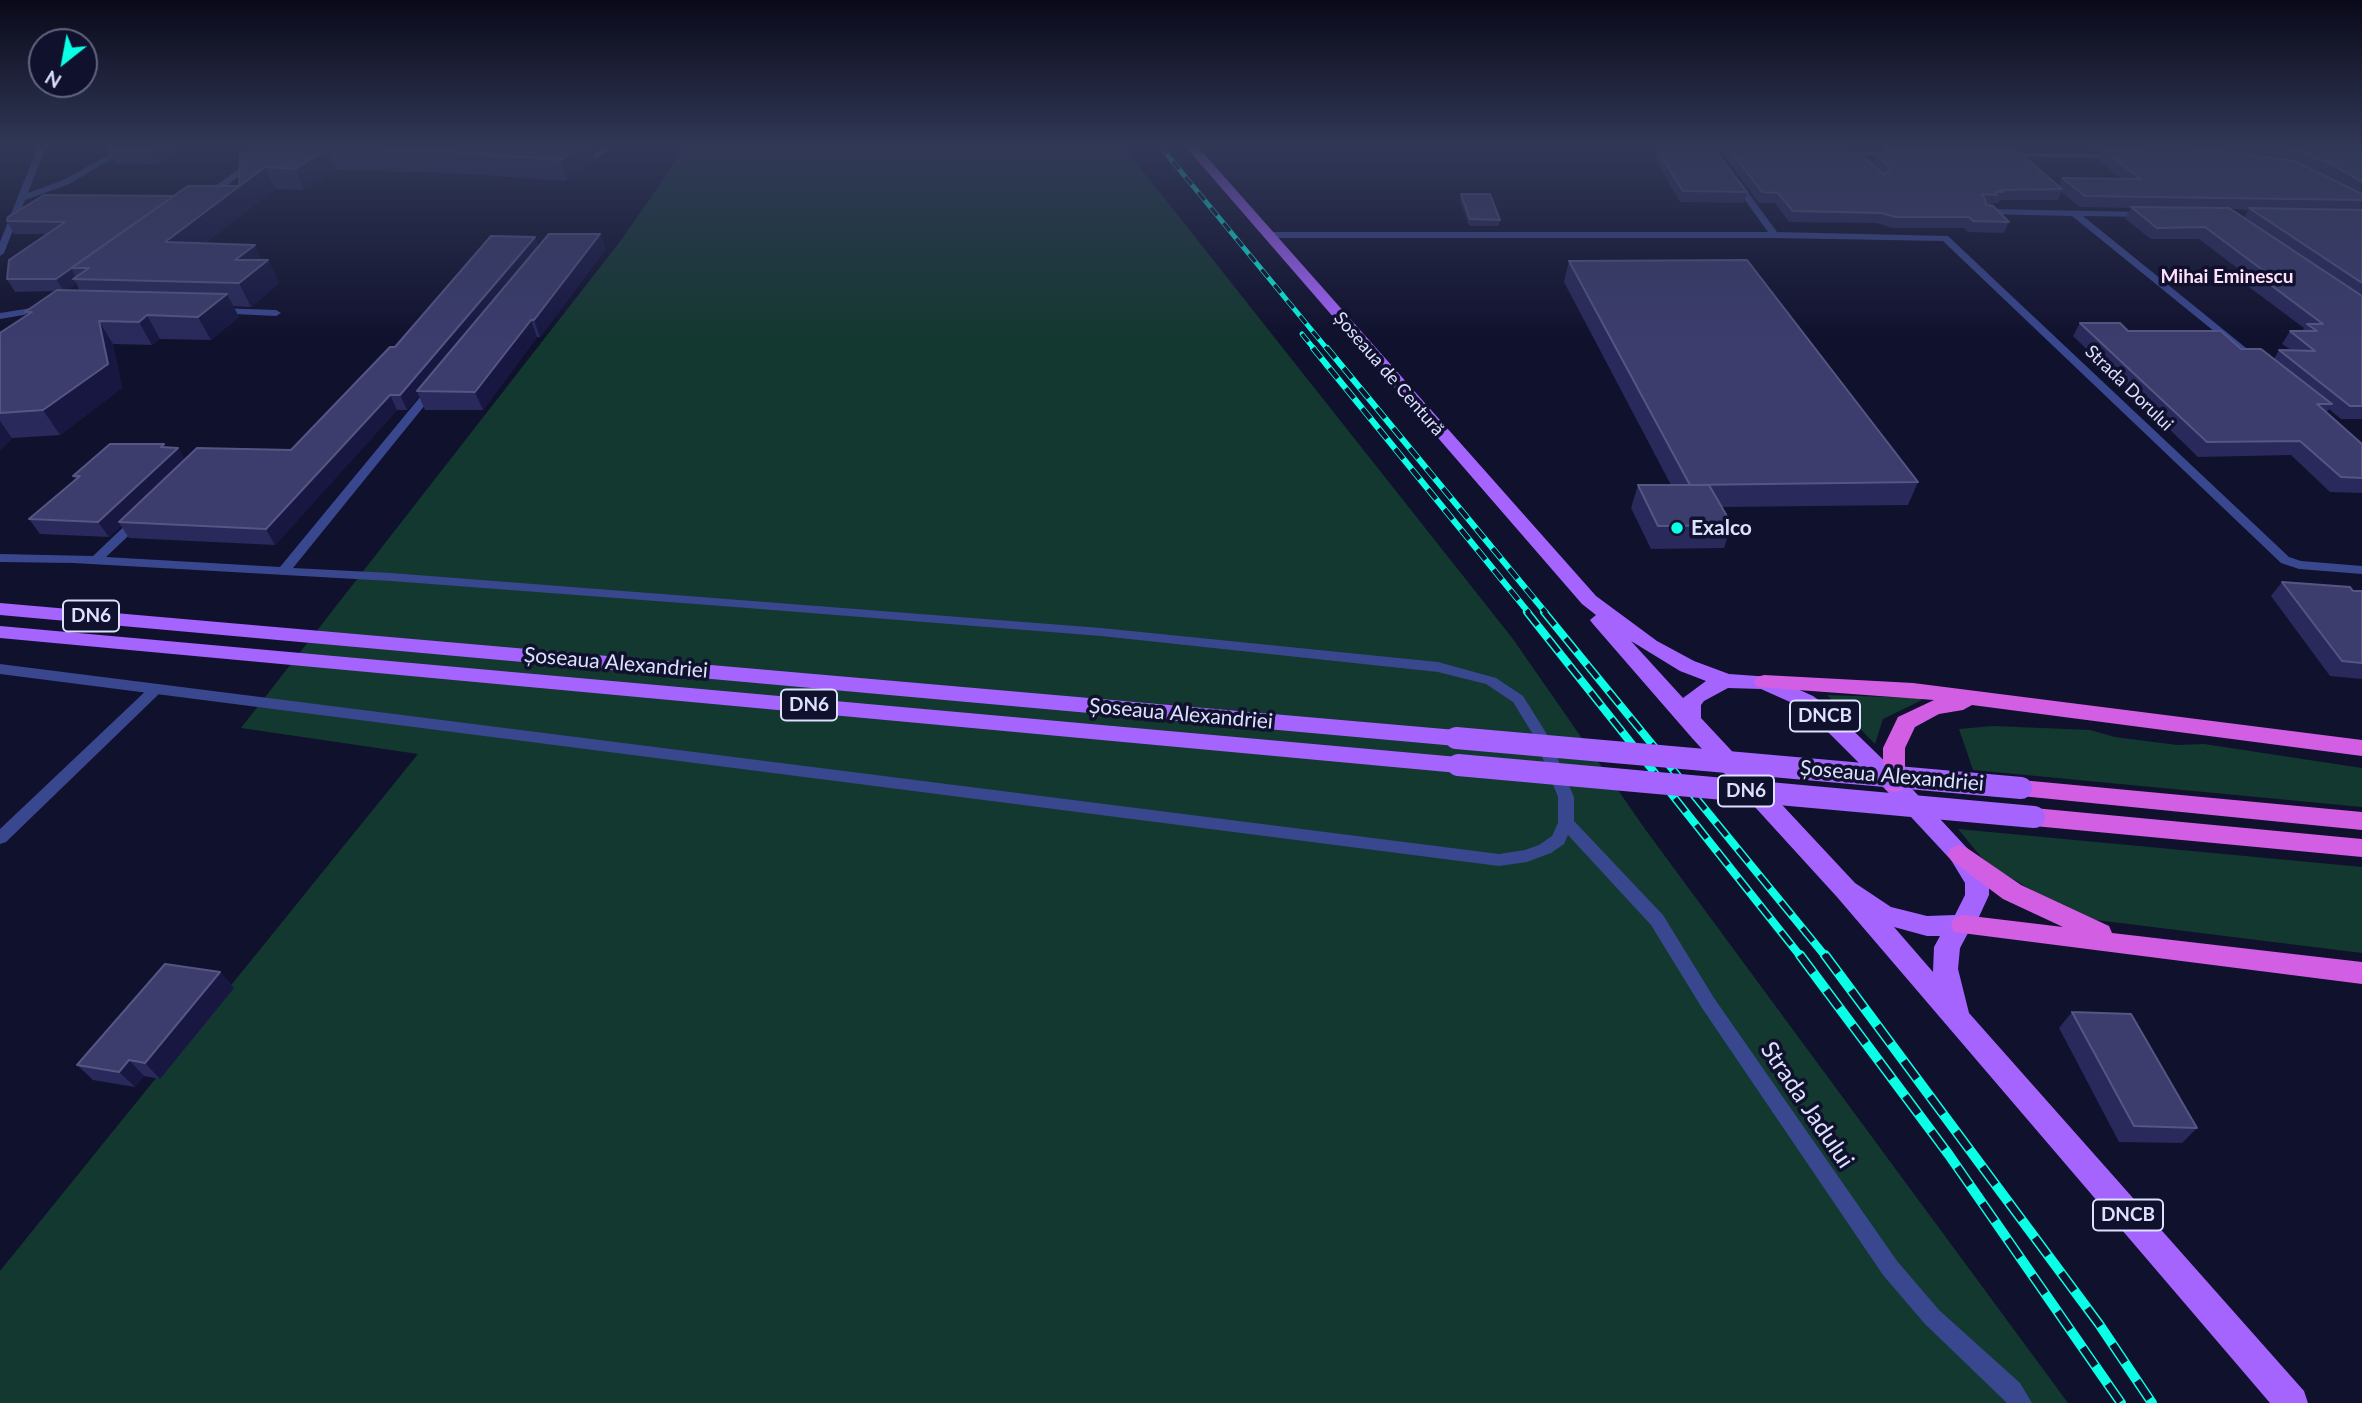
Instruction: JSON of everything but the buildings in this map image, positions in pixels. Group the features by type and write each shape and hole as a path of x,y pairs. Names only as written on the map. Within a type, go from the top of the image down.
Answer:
{"highway":[{"path":"1764,682 1913,690 2362,748"},
{"path":"1894,784 1894,748 1906,722 1934,708 1986,700"},
{"name":"Șoseaua Alexandriei","path":"2021,788 2362,821"},
{"name":"Șoseaua Alexandriei","path":"2034,817 2362,848"},
{"path":"1959,854 2033,904 2124,943"},
{"path":"1961,926 2362,973"}],"main road":[{"name":"Șoseaua de Centură","path":"1248,211 1589,600 1650,646 1687,666 1727,681 1764,682 1788,691 1823,714 1894,784 1959,854 1977,882 1977,895 1947,947 1945,969 1953,1007 1964,1028"},
{"name":"Șoseaua de Centură","path":"1589,600 1599,618 1846,890 2292,1403"},
{"name":"Șoseaua Alexandriei","path":"0,609 2021,788"},
{"name":"Șoseaua Alexandriei","path":"0,632 2034,817"},
{"name":"Șoseaua de Centură","path":"1690,719 1690,705 1697,696 1710,687 1727,681"},
{"name":"Șoseaua de Centură","path":"1846,890 1867,907 1907,922 1961,926"}],"street":[{"path":"0,253 17,211"},
{"path":"1757,211 1774,235"},
{"path":"1986,212 2154,214"},
{"path":"2074,214 2262,365"},
{"path":"1268,235 1774,235"},
{"name":"Strada Dorului","path":"1774,235 1945,238 2290,563 2362,570"},
{"path":"0,316 56,307 34,323"},
{"path":"208,311 276,313"},
{"path":"284,570 443,377"},
{"path":"96,560 146,512"},
{"path":"0,558 284,570 971,621 1350,657 1457,671 1491,681 1518,699 1527,709 1566,797 1566,823 1558,840 1545,849 1527,856 1499,860 0,669"},
{"path":"0,838 156,689"},
{"name":"Strada Jadului","path":"1566,823 1657,920 1708,1003 1890,1268 1932,1317 2012,1391 2021,1403"}],"green space":[{"path":"641,211 1175,211 1513,639 1645,829 2068,1403 0,1403 0,1271 418,754 241,728"},
{"path":"1827,695 1922,700 1883,719 1875,744"},
{"path":"1993,726 2090,730 2115,737 2177,745 2204,744 2362,768 2362,807 1973,770 1959,729"},
{"path":"1958,829 2362,867 2362,953 2096,920 2033,891 2001,872 1982,858"}],"railway":[{"path":"1214,211 1328,350"},
{"path":"1302,334 1315,350"},
{"path":"1313,348 1529,613"},
{"path":"1327,348 1546,613"},
{"path":"1527,612 1801,957"},
{"path":"1544,612 1826,957"},
{"path":"1800,955 1949,1155 2121,1403"},
{"path":"1825,955 2099,1324 2152,1403"}],"place":[{"name":"Exalco","path":"1677,528"}],"district":[{"name":"Mihai Eminescu","path":"2227,277"}]}
